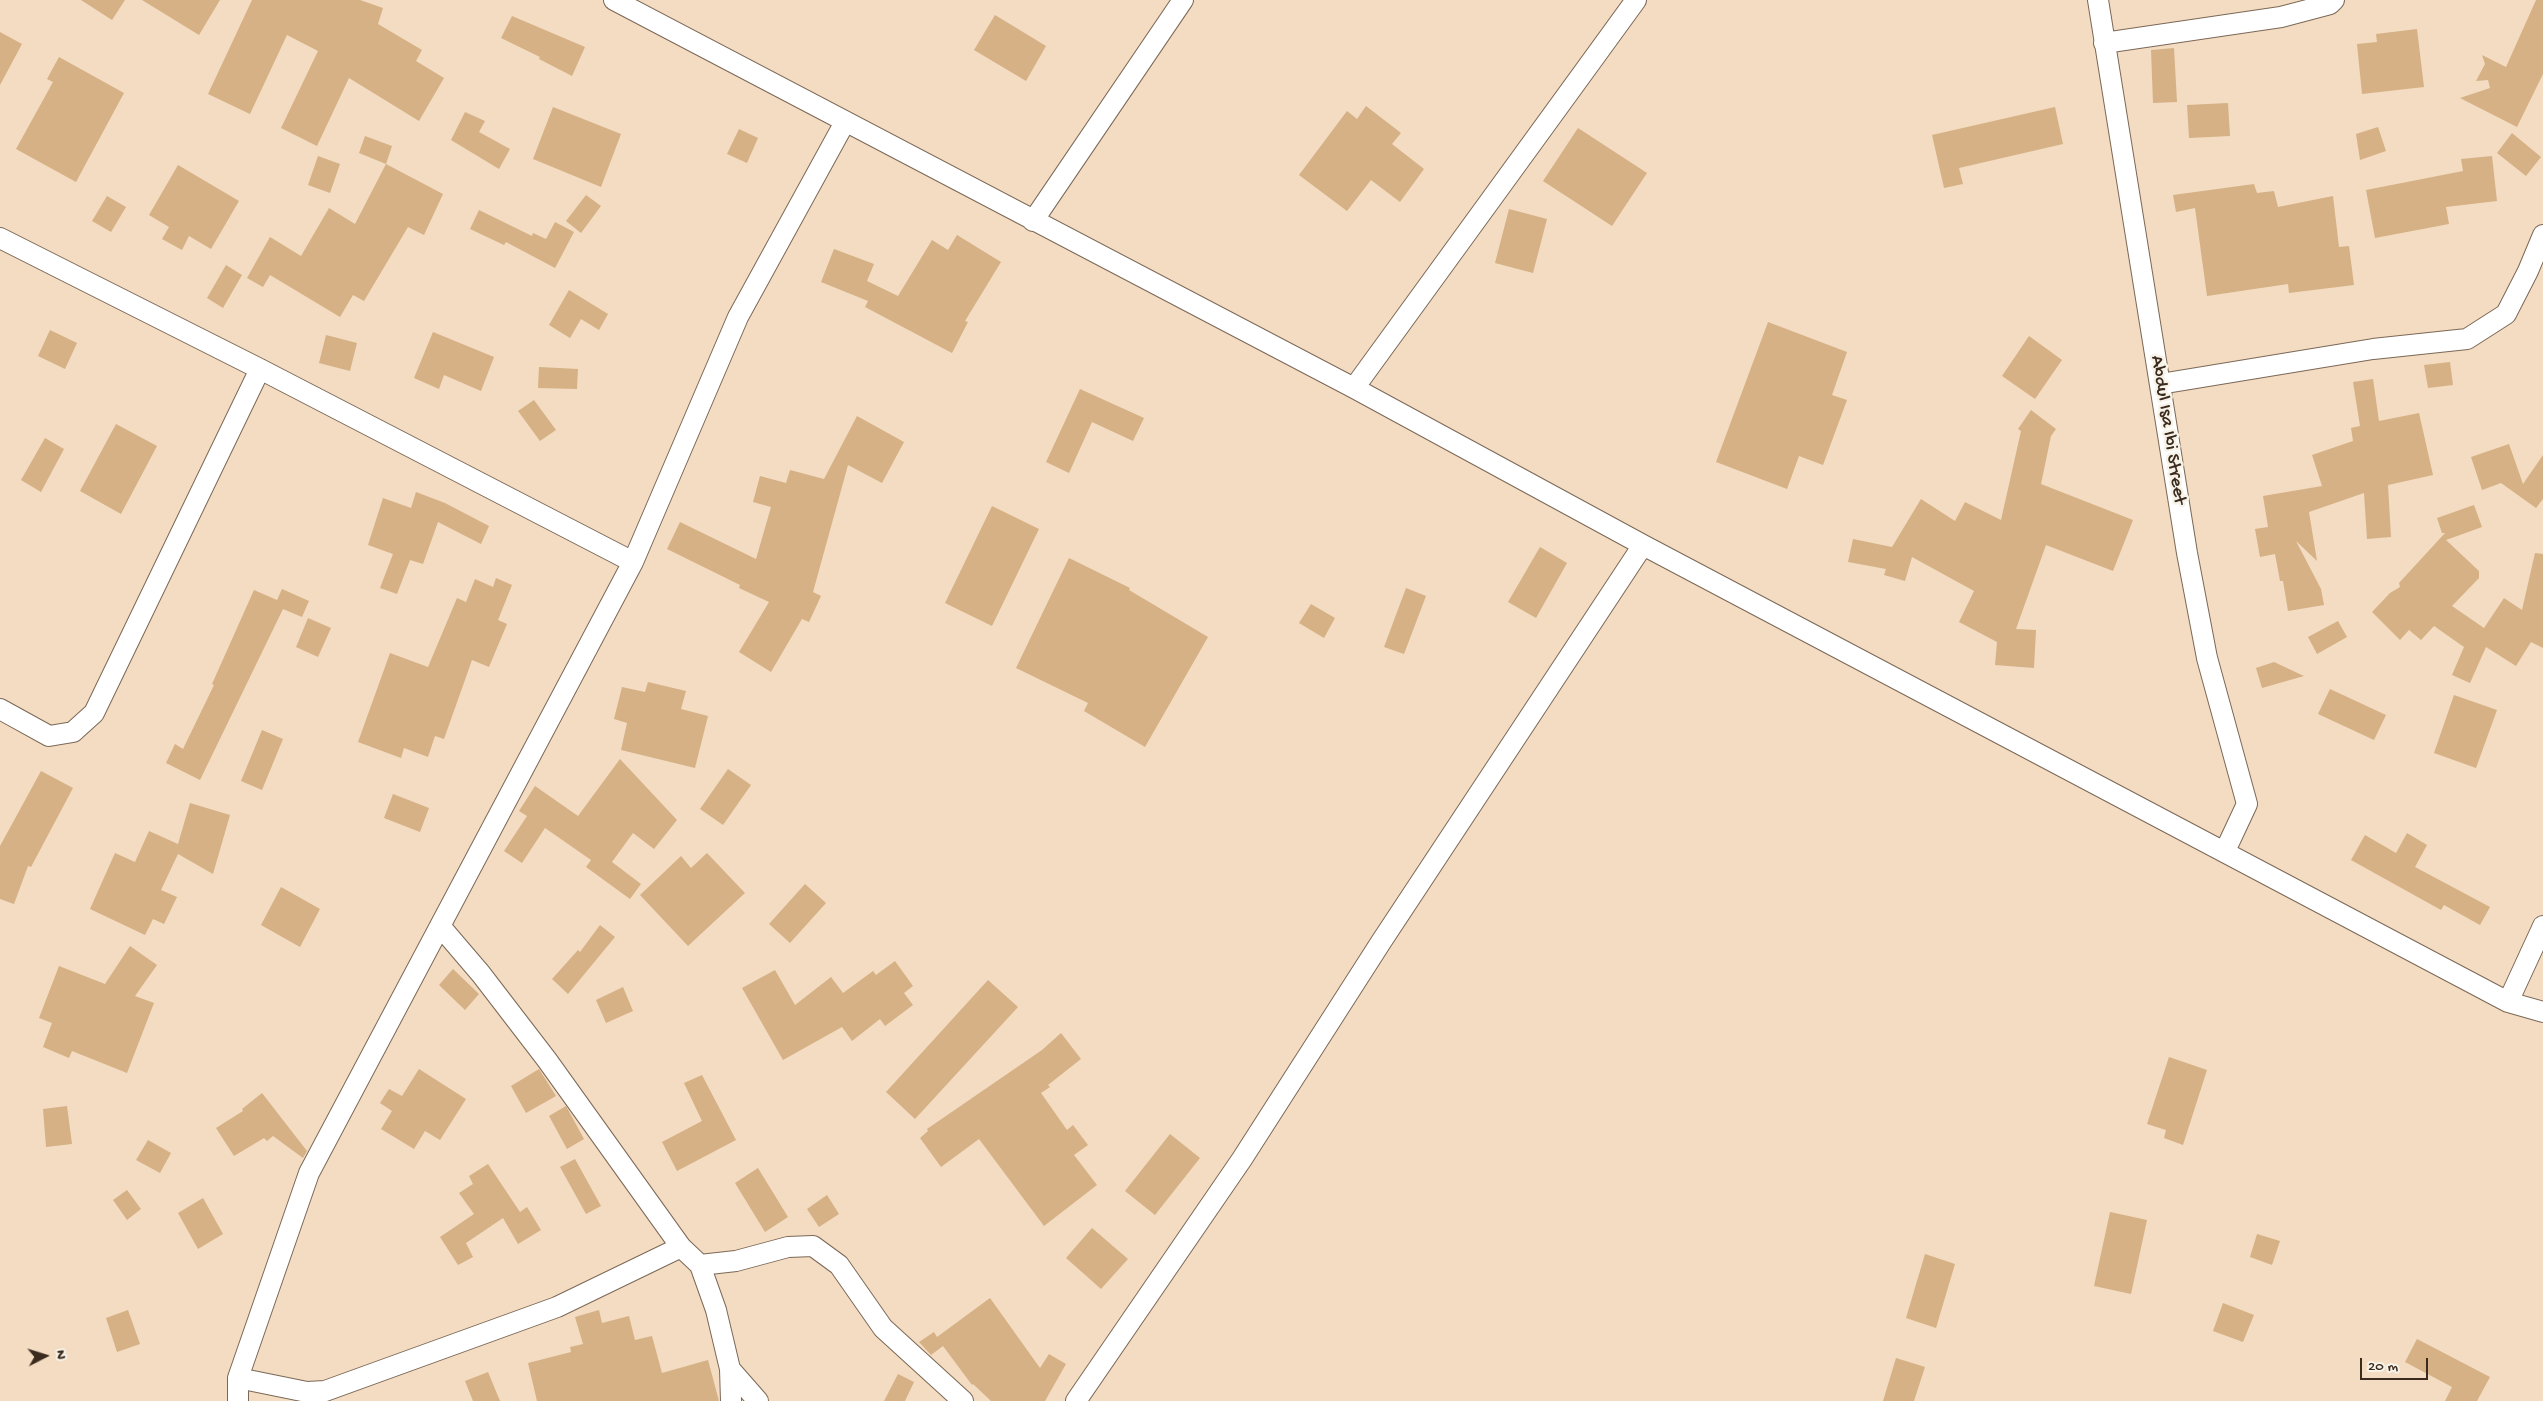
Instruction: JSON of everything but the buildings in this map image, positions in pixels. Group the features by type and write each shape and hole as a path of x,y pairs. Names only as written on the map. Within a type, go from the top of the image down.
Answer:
{"street":[{"path":"614,0 1354,388 1643,545 2508,1002 2543,1012"},
{"path":"1033,221 1183,0"},
{"path":"1354,388 1636,0"},
{"name":"Abdul Isa Ibi Street","path":"2098,0 2187,553 2207,658 2247,804 2225,852"},
{"path":"2104,43 2281,17 2330,4 2334,0"},
{"path":"238,1401 238,1378 309,1173 633,562 738,317 845,122"},
{"path":"2160,384 2373,349 2468,339 2506,314 2543,235"},
{"path":"0,238 260,369 633,562"},
{"path":"0,709 50,736 72,732 94,714 260,369"},
{"path":"1076,1401 1242,1159 1386,934 1643,545"},
{"path":"440,926 482,974 541,1052 681,1247 700,1265 716,1310 730,1369 731,1401"},
{"path":"2508,1002 2543,926"},
{"path":"700,1265 736,1261 788,1247 813,1246 839,1266 883,1328 962,1401"},
{"path":"238,1378 307,1392 325,1391 558,1307 681,1247"},
{"path":"730,1369 758,1401"}]}
